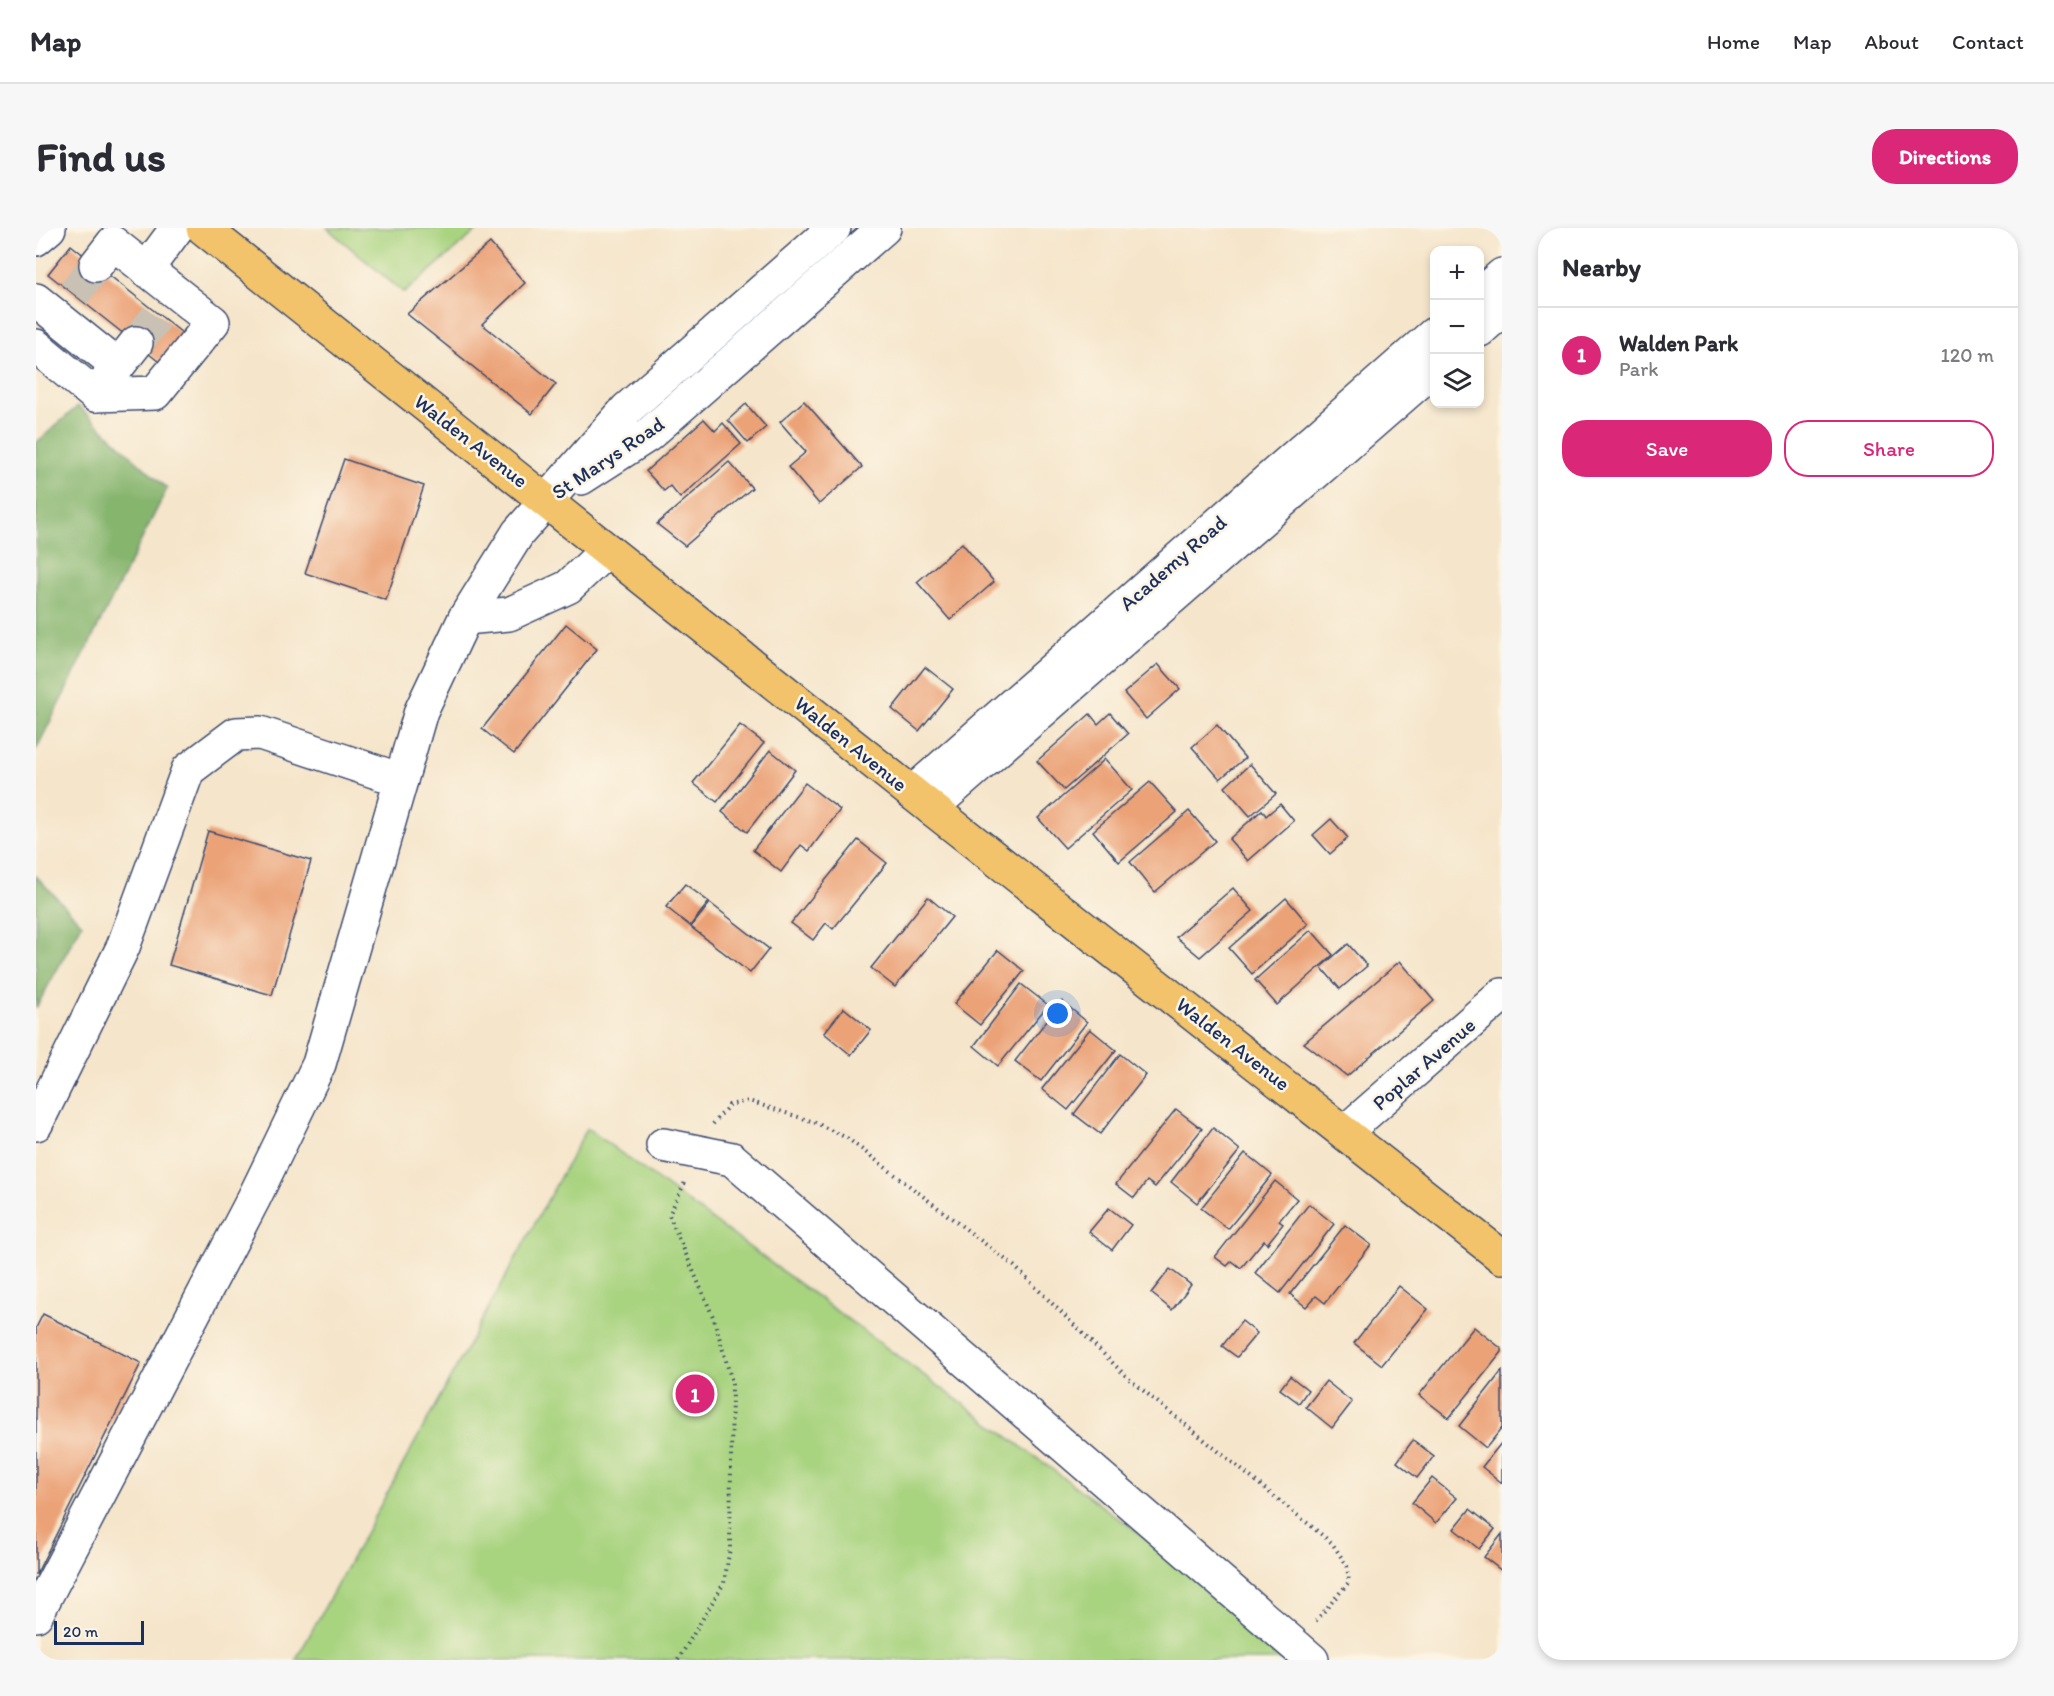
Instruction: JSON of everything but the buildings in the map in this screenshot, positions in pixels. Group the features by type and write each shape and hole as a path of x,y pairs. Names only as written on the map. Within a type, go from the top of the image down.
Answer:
{"main road":[{"name":"Walden Avenue","path":"203,228 922,801 1502,1257"}],"street":[{"path":"36,239 49,228"},
{"path":"146,270 177,228"},
{"name":"St Marys Road","path":"546,501 627,409 834,228"},
{"name":"St Marys Road","path":"546,501 648,435 884,228"},
{"path":"95,395 127,354 86,340 55,303 36,344 95,395 155,393 213,322 167,304 146,270 113,243 96,265"},
{"path":"1484,290 1502,274"},
{"path":"1484,326 1502,310"},
{"name":"Academy Road","path":"922,801 1255,508 1430,338"},
{"path":"62,368 86,340"},
{"name":"Academy Road","path":"922,801 960,748 1255,508 1430,372"},
{"path":"36,1615 254,1198 319,1064 421,711 465,618 518,533 546,501"},
{"path":"465,618 509,614 568,587 607,550"},
{"path":"36,1124 123,947 188,770 236,734 260,732 401,780"},
{"name":"Poplar Avenue","path":"1345,1132 1502,995"},
{"path":"663,1145 732,1159 1312,1660"}],"path":[{"path":"678,1660 724,1583 730,1548 732,1382 714,1319 669,1215 720,1113 729,1105 749,1101 814,1122 839,1134 884,1164 1014,1266 1129,1379 1332,1543 1347,1566 1349,1582 1311,1626"}],"green space":[{"path":"327,228 480,228 404,293"},
{"path":"78,406 167,489 36,750 36,443"},
{"path":"36,876 82,924 36,1008"},
{"path":"587,1128 1312,1660 296,1660"}],"tunnel":[{"path":"74,294 96,265"},
{"path":"136,343 159,314"}],"place":[{"name":"Walden Park","path":"695,1394"}]}
